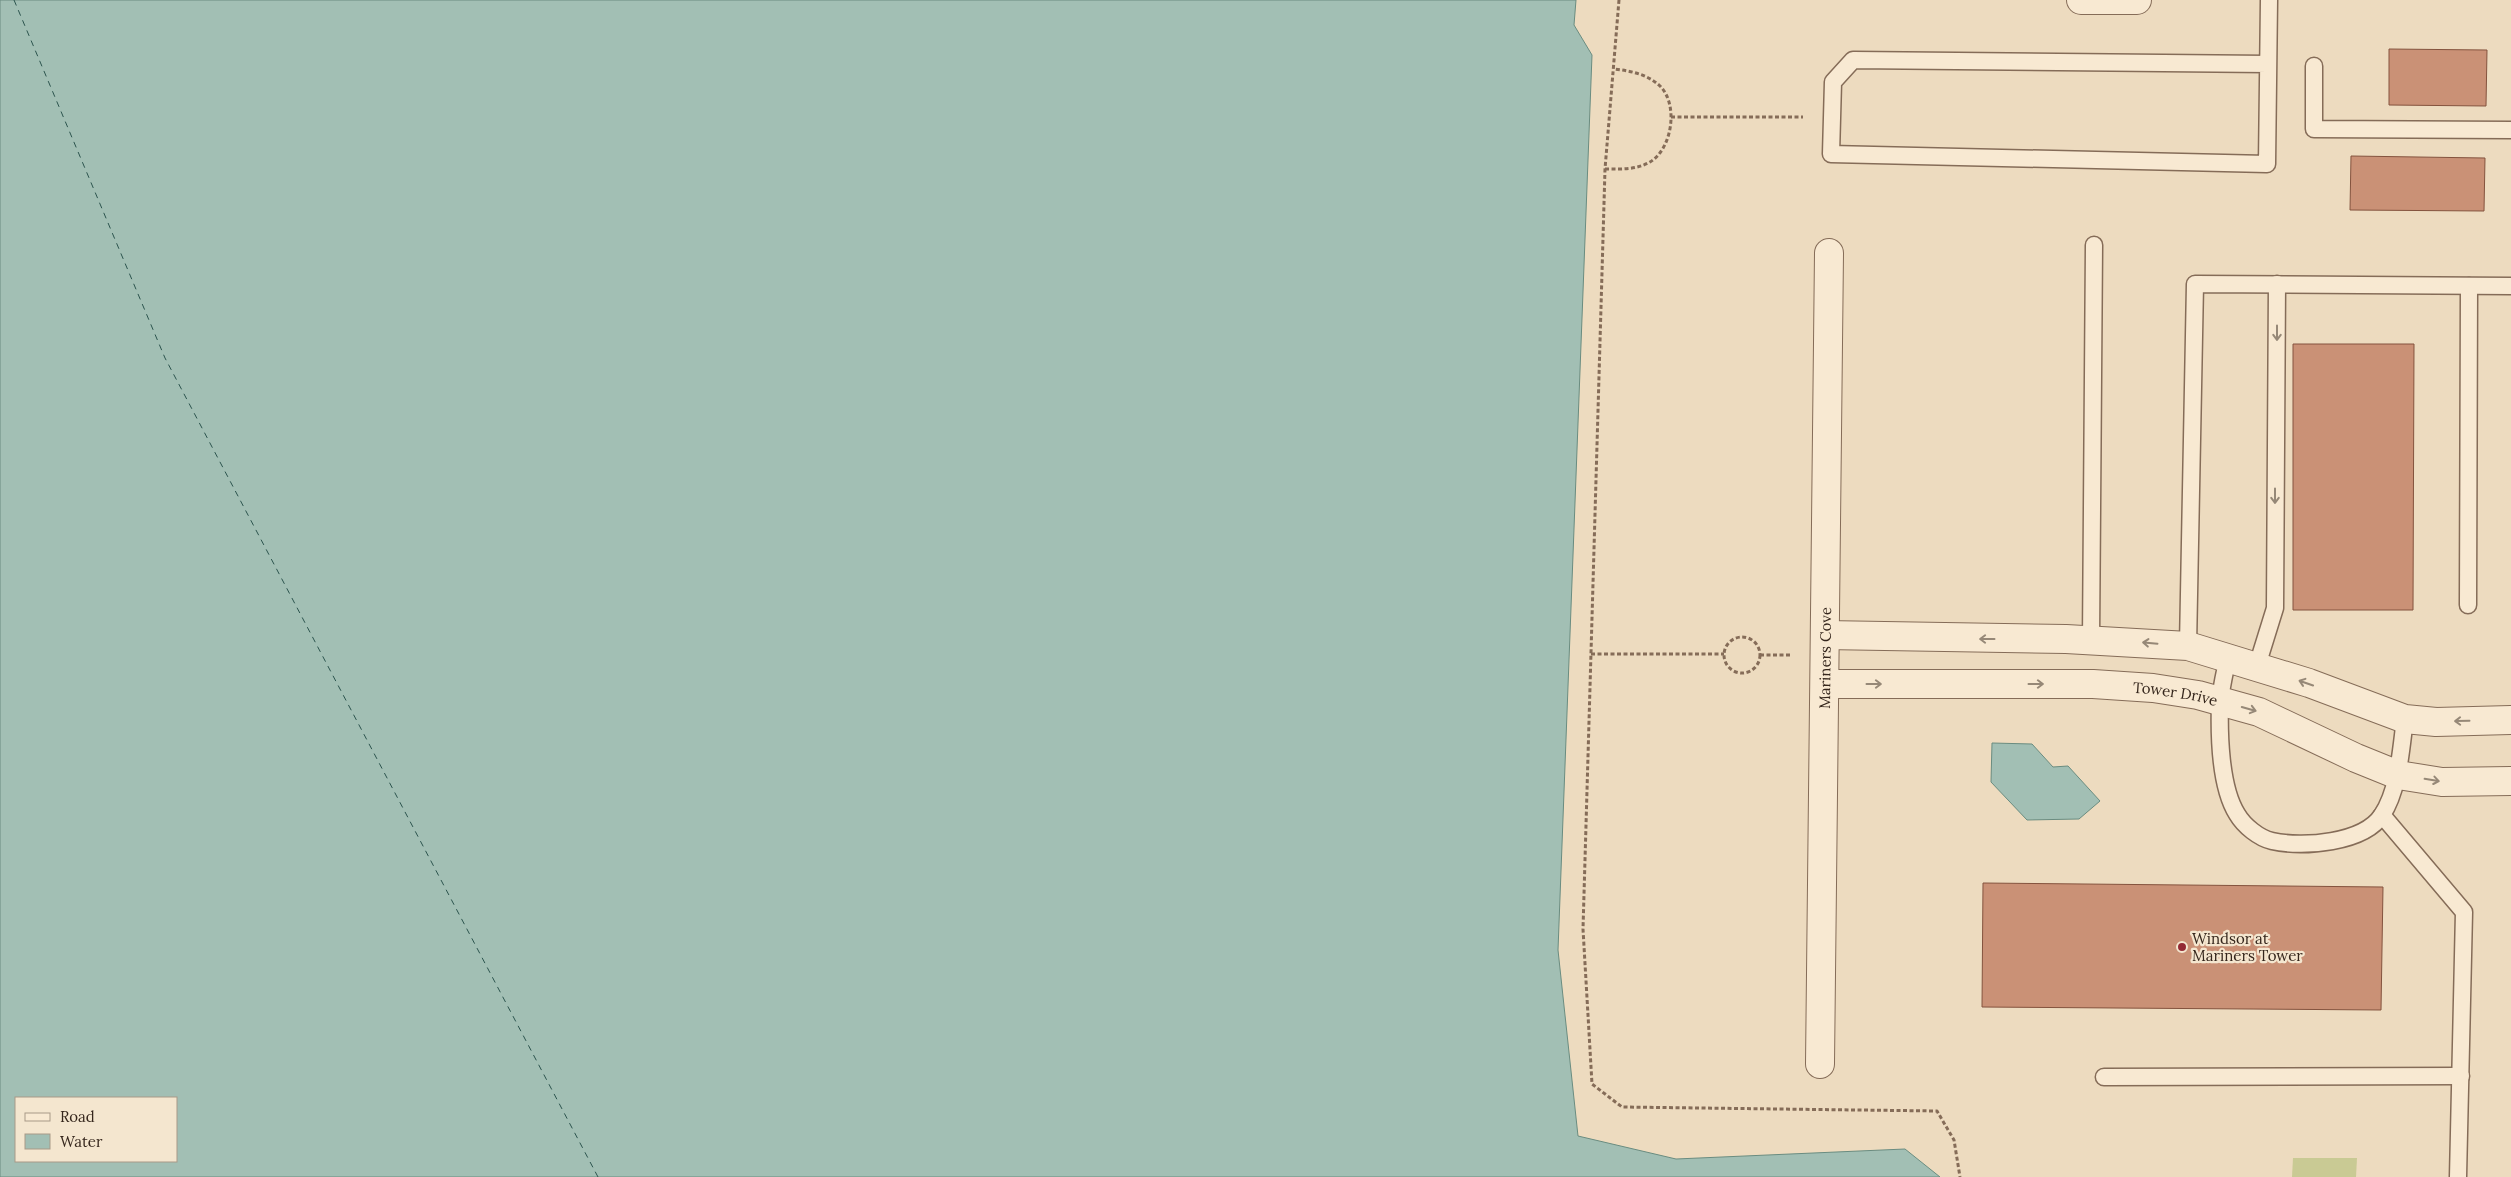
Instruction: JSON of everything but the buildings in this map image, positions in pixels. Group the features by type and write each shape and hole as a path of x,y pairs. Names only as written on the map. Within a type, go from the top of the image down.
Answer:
{"street":[{"path":"2081,0 2137,0"},
{"name":"Mariners Cove","path":"1820,1064 1829,253"},
{"path":"1825,635 2091,640 2188,646 2257,666 2405,719 2436,722 2511,720"},
{"name":"Tower Drive","path":"1825,684 2093,684 2154,688 2198,694 2259,712 2356,758 2398,775 2442,782 2511,781"}],"lane":[{"path":"2268,64 1853,60 1833,82 1831,154 2267,164 2269,0"},
{"path":"2314,66 2314,129 2511,130"},
{"path":"2091,640 2094,245"},
{"path":"2188,646 2195,284 2511,286"},
{"path":"2257,666 2275,608 2277,284"},
{"path":"2468,605 2469,286"},
{"path":"2228,657 2220,701 2222,755 2228,791 2236,813 2246,827 2271,841 2298,843 2336,841 2363,831 2382,815 2398,775 2405,719"},
{"path":"2382,815 2464,912 2458,1177"},
{"path":"2104,1077 2461,1076"}],"path":[{"path":"1620,0 1605,169 1583,929 1592,1084 1622,1107 1937,1111 1954,1140 1960,1177"},
{"path":"1605,169 1631,170 1649,163 1659,156 1668,136 1671,117 1668,101 1661,87 1647,77 1635,72 1614,69"},
{"path":"1671,117 1832,117"},
{"path":"1742,636 1753,640 1760,655 1759,661 1751,671 1738,673 1728,666 1724,654 1727,644 1742,636"},
{"path":"1591,654 1724,654"}],"green space":[{"path":"2293,1158 2357,1158 2356,1177 2292,1177"}],"water":[{"path":"0,0 1576,0 1574,25 1592,55 1558,950 1578,1136 1676,1159 1905,1149 1940,1177 0,1177"},
{"path":"1992,743 2032,744 2053,767 2068,766 2100,801 2079,819 2027,820 1991,782"}],"ferry route":[{"path":"14,0 165,358 598,1177"}],"place":[{"name":"Windsor at Mariners Tower","path":"2182,947"}]}
